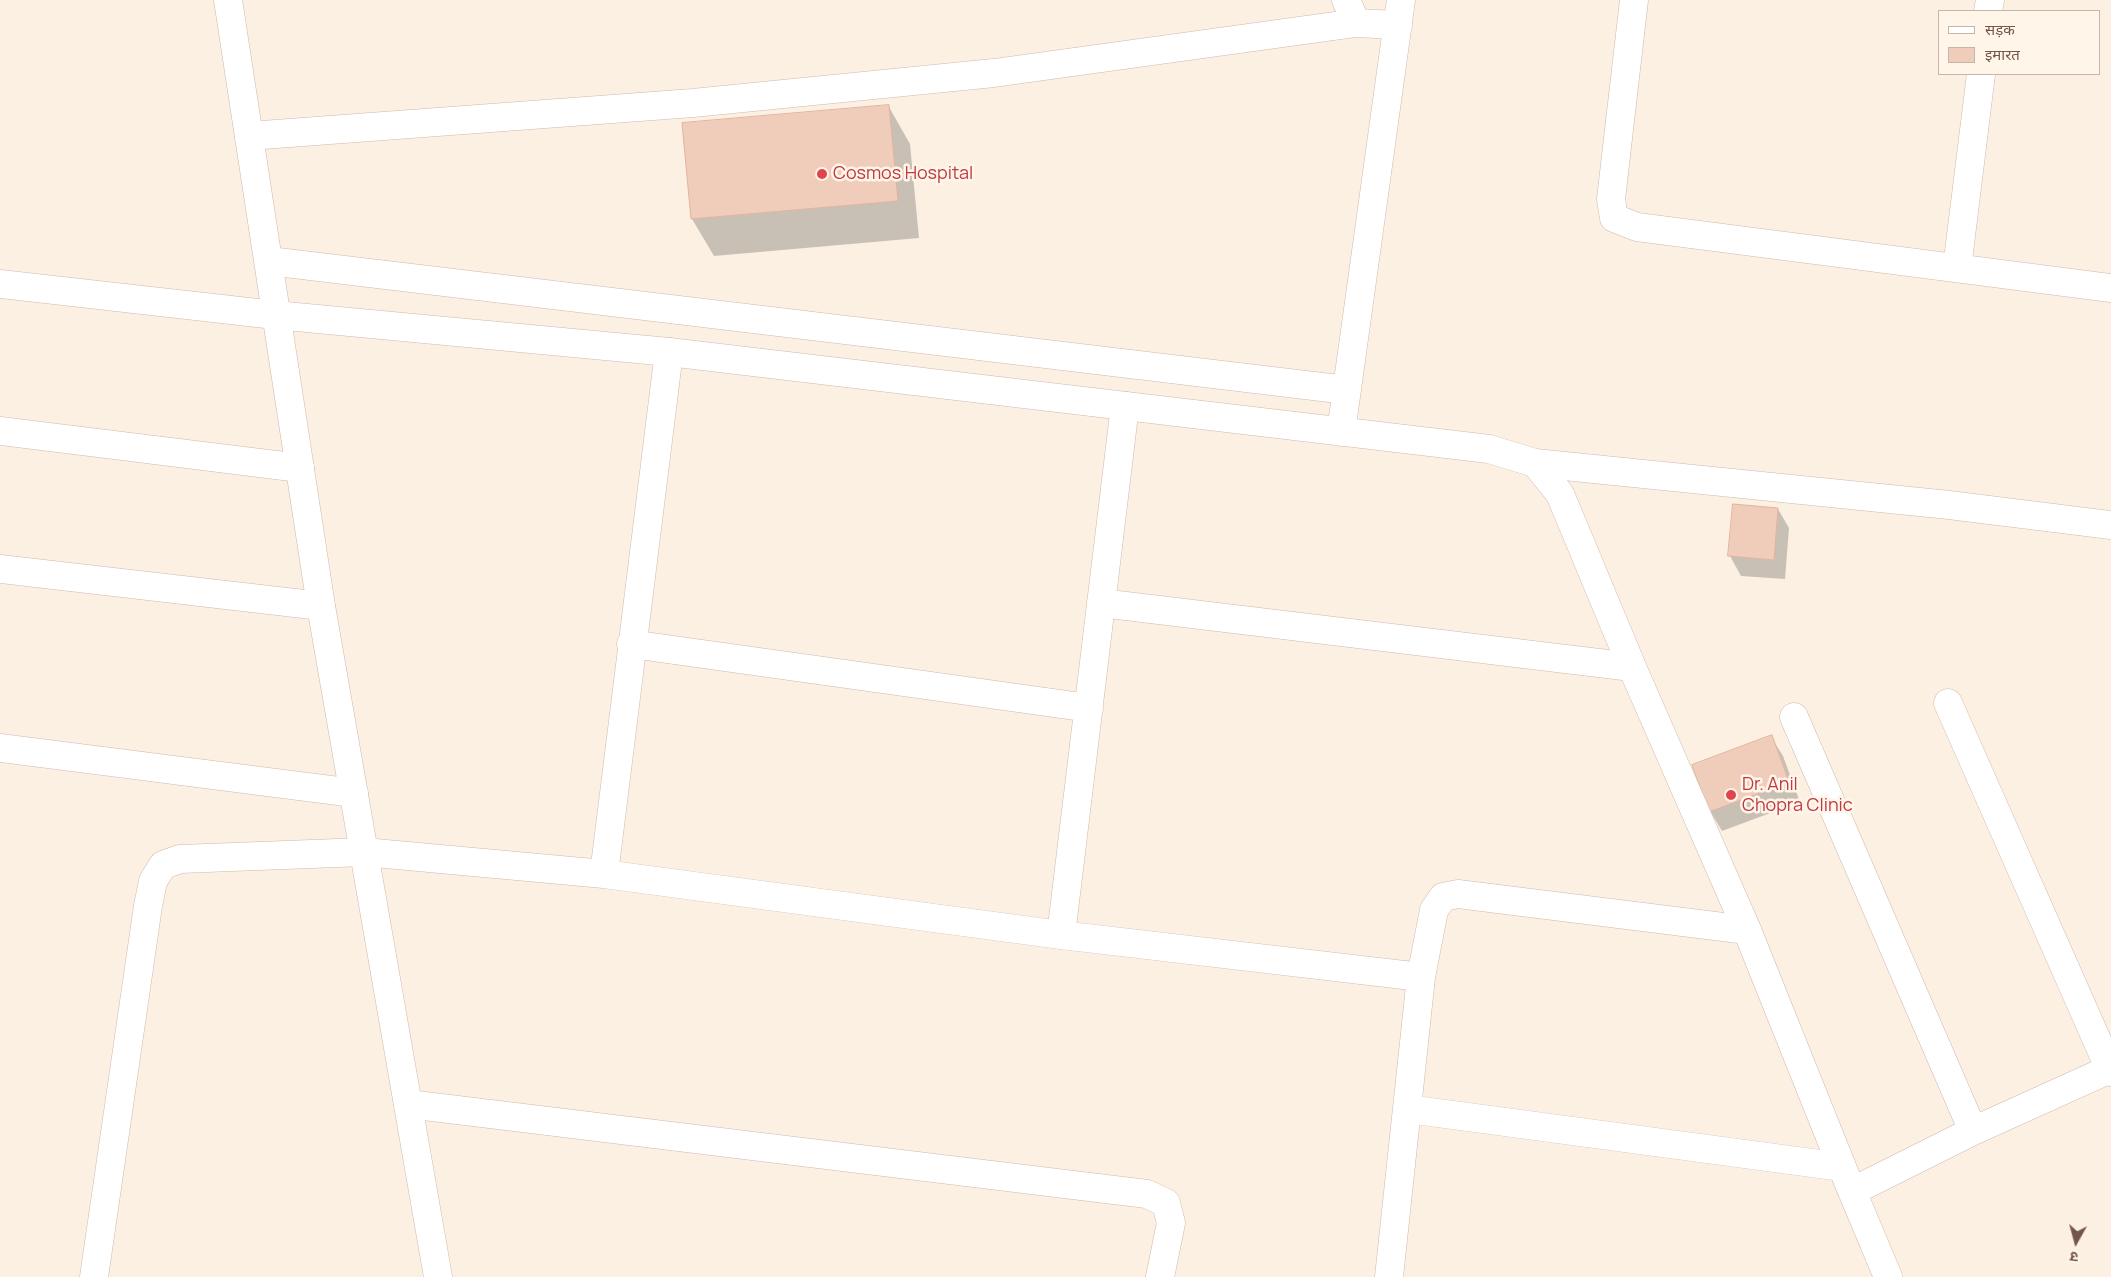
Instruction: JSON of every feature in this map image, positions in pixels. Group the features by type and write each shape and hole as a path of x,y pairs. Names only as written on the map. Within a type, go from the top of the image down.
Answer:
{"street":[{"path":"228,0 321,606 438,1277"},
{"path":"1634,0 1611,199 1614,218 1637,227 2111,288"},
{"path":"249,136 693,103 994,73 1351,12 1399,13 1341,432"},
{"path":"1957,268 1981,75"},
{"path":"269,262 1347,390"},
{"path":"0,284 275,315 669,352 1489,449 1535,463 1950,505 2111,525"},
{"path":"604,874 631,644 669,352"},
{"path":"1026,394 1031,352"},
{"path":"1062,935 1125,406"},
{"path":"0,431 300,468"},
{"path":"1535,463 1560,494 1632,667 1747,930 1888,1277"},
{"path":"0,569 321,606"},
{"path":"1101,602 1632,667"},
{"path":"631,644 1089,708"},
{"path":"1408,1109 1847,1179 1973,1131 2110,1071 1948,703"},
{"path":"1794,716 1973,1131"},
{"path":"0,748 354,793"},
{"path":"94,1277 153,881 162,865 180,859 364,852 604,874 1062,935 1421,977"},
{"path":"1389,1277 1421,977 1434,910 1444,897 1458,894 1747,930"},
{"path":"408,1104 1147,1194 1166,1203 1170,1223 1160,1277"}],"building":[{"path":"889,105 898,201 691,219 682,123"},
{"path":"1733,504 1778,508 1774,560 1728,556"},
{"path":"1772,735 1789,782 1709,812 1692,765"}],"place":[{"name":"Cosmos Hospital","path":"822,174"},
{"name":"Dr. Anil Chopra Clinic","path":"1731,795"}]}
